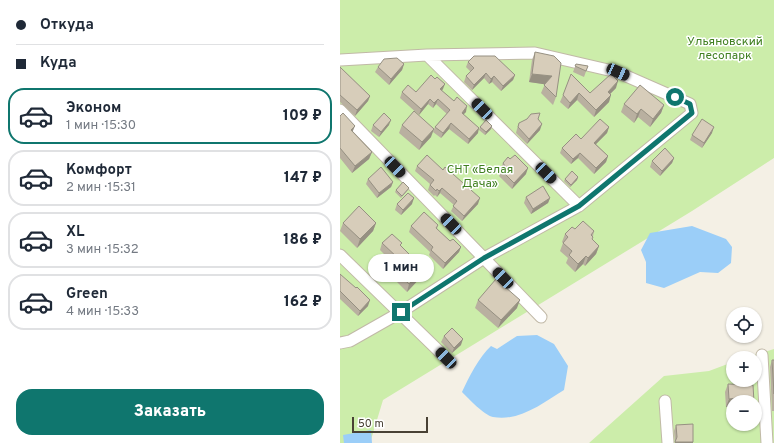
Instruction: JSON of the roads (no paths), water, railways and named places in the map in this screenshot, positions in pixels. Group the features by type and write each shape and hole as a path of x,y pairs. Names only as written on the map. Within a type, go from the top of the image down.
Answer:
{"street":[{"path":"340,60 427,55 535,53 618,72 690,104 692,113 579,206 484,258 401,312 350,341 340,343"},
{"path":"427,55 579,206"},
{"path":"340,110 540,317"},
{"path":"340,255 401,312 446,358"},
{"path":"762,355 767,443"},
{"path":"665,401 668,443"}],"water":[{"path":"692,226 726,239 732,247 731,263 718,273 700,272 664,288 646,283 646,262 641,250 650,233"},
{"path":"537,335 554,344 568,366 564,390 539,406 512,417 503,418 489,416 462,392 478,361 491,346 497,349 517,336"},
{"path":"371,430 372,443 344,443 343,435"}],"park label":[{"name":"Ульяновский лесопарк","path":"725,49"},
{"name":"СНТ «Белая Дача»","path":"480,177"}]}
